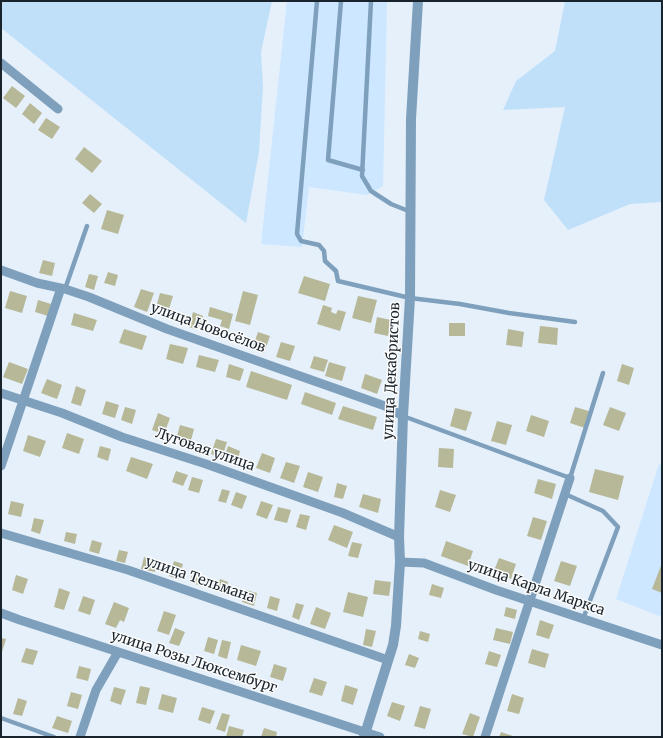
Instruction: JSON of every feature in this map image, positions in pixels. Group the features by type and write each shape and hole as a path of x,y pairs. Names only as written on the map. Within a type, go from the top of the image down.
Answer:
{"street":[{"name":"улица Декабристов","path":"365,735 388,660 396,626 400,562 399,537 403,416 410,298 411,119 418,1"},
{"path":"1,63 58,109"},
{"name":"улица Новосёлов","path":"1,270 37,283 63,288 167,329 384,406 403,416"},
{"path":"1,466 63,288"},
{"name":"Луговая улица","path":"1,393 62,413 122,437 206,464 343,513 399,537"},
{"path":"485,737 570,478"},
{"name":"улица Тельмана","path":"1,533 128,570 388,660"},
{"name":"улица Карла Маркса","path":"400,562 424,564 496,590 662,645"},
{"name":"улица Розы Люксембург","path":"1,613 365,735 380,737"},
{"path":"80,737 96,690 118,652"}],"lane":[{"path":"317,1 297,234 301,241 319,245 324,250 325,261 336,271 338,281 410,298 460,304 509,313 576,322"},
{"path":"341,1 328,160 363,170"},
{"path":"371,1 362,176 370,191 391,204 411,212"},
{"path":"63,288 87,226"},
{"path":"403,416 570,478 603,373"},
{"path":"565,494 604,511 618,527 582,619"},
{"path":"1,718 54,737"}],"shaded area":[{"path":"1,1 272,1 261,52 263,87 259,152 246,223 1,28"},
{"path":"287,1 387,1 383,186 367,195 309,187 302,247 261,244"},
{"path":"565,1 662,1 662,202 630,204 568,230 544,200 565,107 503,110 516,81 555,51"},
{"path":"659,464 662,465 662,617 616,599"}],"building":[{"path":"12,86 25,96 16,108 3,98"},
{"path":"30,103 42,113 34,124 22,114"},
{"path":"46,118 60,127 52,139 38,130"},
{"path":"84,147 102,161 92,173 75,159"},
{"path":"90,194 102,204 94,213 82,203"},
{"path":"107,210 124,215 118,234 101,229"},
{"path":"43,260 55,263 52,276 39,273"},
{"path":"108,272 118,275 115,286 104,283"},
{"path":"89,274 98,276 94,290 85,287"},
{"path":"304,276 330,284 325,301 298,293"},
{"path":"141,289 154,293 147,312 134,307"},
{"path":"10,291 27,296 22,313 5,308"},
{"path":"243,291 258,295 250,325 235,321"},
{"path":"160,293 173,296 168,312 156,308"},
{"path":"358,296 377,300 371,323 352,318"},
{"path":"38,300 51,304 48,316 35,312"},
{"path":"323,305 332,308 331,312 336,314 338,310 346,312 340,331 317,324"},
{"path":"210,307 233,314 229,329 220,326 222,320 208,316"},
{"path":"193,312 203,316 198,330 189,327"},
{"path":"74,313 97,320 93,331 71,325"},
{"path":"377,317 391,320 388,336 374,333"},
{"path":"449,323 465,323 465,336 449,336"},
{"path":"540,326 558,328 557,345 538,343"},
{"path":"124,329 147,336 142,350 119,343"},
{"path":"508,329 524,332 522,347 506,345"},
{"path":"258,332 270,336 264,353 252,349"},
{"path":"281,342 295,346 290,361 276,357"},
{"path":"170,344 188,348 183,364 166,359"},
{"path":"199,355 219,360 215,372 196,367"},
{"path":"314,356 328,360 324,372 310,368"},
{"path":"9,362 28,369 22,384 3,377"},
{"path":"329,362 346,367 342,381 325,376"},
{"path":"229,364 244,369 240,381 226,377"},
{"path":"622,364 634,368 629,385 617,381"},
{"path":"251,371 292,385 287,400 246,387"},
{"path":"365,374 382,380 377,394 361,388"},
{"path":"47,379 62,385 57,399 41,393"},
{"path":"76,386 86,390 81,406 71,403"},
{"path":"305,392 336,403 332,415 301,404"},
{"path":"106,401 119,405 115,418 102,414"},
{"path":"343,406 377,417 373,430 338,419"},
{"path":"125,407 136,410 132,424 121,420"},
{"path":"575,407 589,411 585,428 570,423"},
{"path":"610,407 626,413 619,431 603,425"},
{"path":"455,408 472,412 466,431 450,426"},
{"path":"158,413 170,418 164,434 152,430"},
{"path":"531,415 549,421 544,437 526,431"},
{"path":"497,421 512,425 506,445 491,441"},
{"path":"180,425 194,429 190,444 176,440"},
{"path":"67,433 84,439 79,454 62,448"},
{"path":"28,435 46,441 40,457 23,451"},
{"path":"216,439 227,442 222,458 211,454"},
{"path":"100,446 111,449 108,461 97,457"},
{"path":"228,446 240,451 238,459 225,455"},
{"path":"439,448 454,449 453,468 438,467"},
{"path":"262,453 275,458 270,473 256,468"},
{"path":"131,457 153,464 147,479 126,471"},
{"path":"286,462 300,466 294,483 280,478"},
{"path":"595,469 624,476 618,500 589,492"},
{"path":"176,471 188,475 183,486 172,482"},
{"path":"308,472 323,477 318,492 303,487"},
{"path":"192,477 203,480 199,493 188,490"},
{"path":"538,479 556,484 552,499 534,493"},
{"path":"337,483 347,486 343,499 334,497"},
{"path":"222,489 230,491 226,503 218,501"},
{"path":"440,490 456,495 450,512 435,507"},
{"path":"236,492 247,496 242,509 231,505"},
{"path":"363,494 381,499 378,513 359,507"},
{"path":"11,501 24,504 21,517 8,514"},
{"path":"261,501 273,505 267,519 256,515"},
{"path":"278,507 291,510 287,523 274,520"},
{"path":"300,514 310,516 306,530 296,527"},
{"path":"533,517 547,521 541,540 527,536"},
{"path":"34,518 44,520 40,534 31,531"},
{"path":"334,525 353,532 347,548 328,540"},
{"path":"66,532 77,534 75,544 64,541"},
{"path":"92,540 102,543 99,554 89,551"},
{"path":"446,541 473,551 468,566 441,556"},
{"path":"352,542 362,544 358,558 348,556"},
{"path":"119,550 128,552 125,563 116,561"},
{"path":"144,557 158,560 155,572 141,569"},
{"path":"499,558 516,564 511,579 493,573"},
{"path":"174,561 183,564 178,579 169,576"},
{"path":"561,561 577,566 570,586 554,581"},
{"path":"662,563 662,593 652,589"},
{"path":"192,573 200,576 198,585 190,582"},
{"path":"16,575 28,579 23,594 12,590"},
{"path":"220,579 228,582 225,594 216,591"},
{"path":"375,580 391,582 389,596 373,594"},
{"path":"432,584 444,588 441,598 429,595"},
{"path":"59,588 70,592 64,610 54,607"},
{"path":"245,590 257,593 254,606 242,602"},
{"path":"348,592 368,597 363,617 343,612"},
{"path":"83,596 95,600 90,615 78,611"},
{"path":"270,596 280,599 277,611 267,608"},
{"path":"114,602 129,608 124,622 120,620 116,628 105,624"},
{"path":"296,603 304,605 299,620 292,617"},
{"path":"316,607 331,613 325,629 310,624"},
{"path":"506,607 517,610 515,619 504,616"},
{"path":"164,611 176,615 169,635 157,631"},
{"path":"540,620 554,625 549,639 536,635"},
{"path":"175,628 185,632 179,646 169,643"},
{"path":"496,628 513,632 510,644 493,640"},
{"path":"366,629 376,631 372,647 363,645"},
{"path":"420,631 430,634 428,642 418,639"},
{"path":"208,637 218,640 214,654 204,651"},
{"path":"1,638 6,639 1,655"},
{"path":"222,640 231,642 227,659 218,656"},
{"path":"241,645 261,651 256,666 237,660"},
{"path":"26,648 38,651 33,665 21,662"},
{"path":"532,649 549,654 545,668 528,663"},
{"path":"489,651 501,655 497,667 485,664"},
{"path":"409,654 419,658 415,668 405,665"},
{"path":"274,664 287,668 283,681 270,677"},
{"path":"79,666 91,669 88,681 76,678"},
{"path":"314,678 327,682 322,696 309,692"},
{"path":"345,685 358,689 353,705 341,701"},
{"path":"140,686 150,688 146,705 136,703"},
{"path":"114,687 126,690 121,705 110,701"},
{"path":"71,692 82,695 78,709 67,706"},
{"path":"162,694 177,698 173,713 158,709"},
{"path":"512,694 524,698 519,714 507,711"},
{"path":"18,698 27,701 22,716 13,714"},
{"path":"392,702 405,706 400,721 387,716"},
{"path":"420,706 431,709 425,729 414,726"},
{"path":"202,707 215,711 210,724 198,720"},
{"path":"222,713 230,715 225,732 216,729"},
{"path":"470,713 480,717 473,737 462,734"},
{"path":"57,716 72,721 68,733 52,728"},
{"path":"229,726 244,730 242,737 226,737"},
{"path":"264,728 277,732 276,737 261,737"},
{"path":"501,732 513,736 513,737 499,737"}]}
